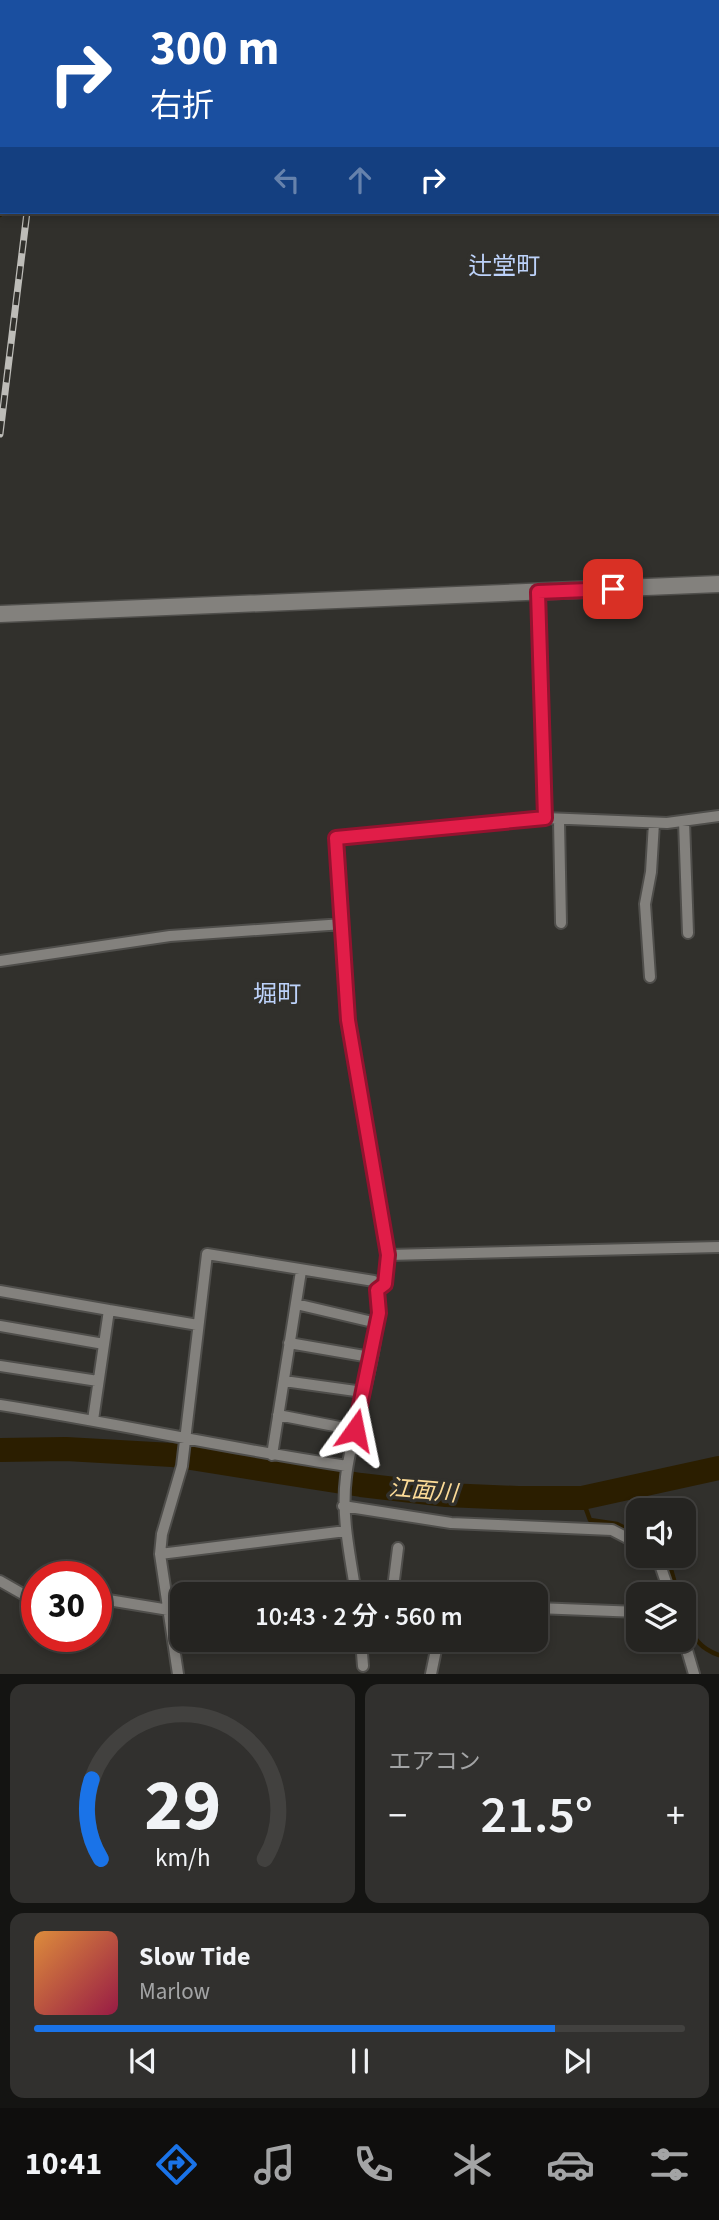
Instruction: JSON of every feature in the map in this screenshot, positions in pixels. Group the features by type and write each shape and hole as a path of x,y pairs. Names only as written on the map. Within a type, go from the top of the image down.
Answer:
{"street":[{"path":"0,614 719,584"},
{"path":"538,592 545,818"},
{"path":"377,1290 385,1284 388,1255 348,1020 336,838 545,818 559,821 654,823 719,816"},
{"path":"559,821 561,923"},
{"path":"684,821 688,933"},
{"path":"650,977 645,904 651,872 654,823"},
{"path":"0,961 170,936 343,924"},
{"path":"388,1255 719,1247"},
{"path":"170,1617 160,1554 162,1534 182,1466 207,1254 374,1281 377,1290 377,1323 346,1471 343,1506 354,1582"},
{"path":"272,1455 301,1271"},
{"path":"0,1291 198,1325"},
{"path":"296,1304 377,1323"},
{"path":"93,1420 109,1310"},
{"path":"0,1326 104,1344"},
{"path":"289,1343 370,1357"},
{"path":"0,1366 98,1381"},
{"path":"284,1381 363,1392"},
{"path":"0,1405 93,1420 184,1444 272,1455 346,1471"},
{"path":"278,1415 355,1430"},
{"path":"343,1506 452,1523 612,1530 626,1537"},
{"path":"160,1554 346,1531"},
{"path":"394,1582 398,1548"},
{"path":"0,1581 21,1593"},
{"path":"112,1601 169,1610"},
{"path":"548,1608 626,1611"},
{"path":"175,1652 178,1674"},
{"path":"362,1652 363,1666"},
{"path":"431,1674 436,1652"},
{"path":"688,1652 694,1674"}],"waterway":[{"name":"江面川","path":"0,1450 66,1449 172,1455 361,1485 446,1495 518,1498 582,1498 719,1468"},
{"path":"582,1498 590,1520 617,1524 626,1528"},
{"path":"670,1568 675,1582"},
{"path":"696,1639 719,1655"}],"railway":[{"path":"0,434 27,214"}],"district":[{"name":"辻堂町","path":"504,266"},
{"name":"堀町","path":"277,994"}],"route":[{"path":"355,1430 379,1313 377,1290 385,1284 388,1255 348,1020 336,838 545,818 538,592 613,589"}]}
